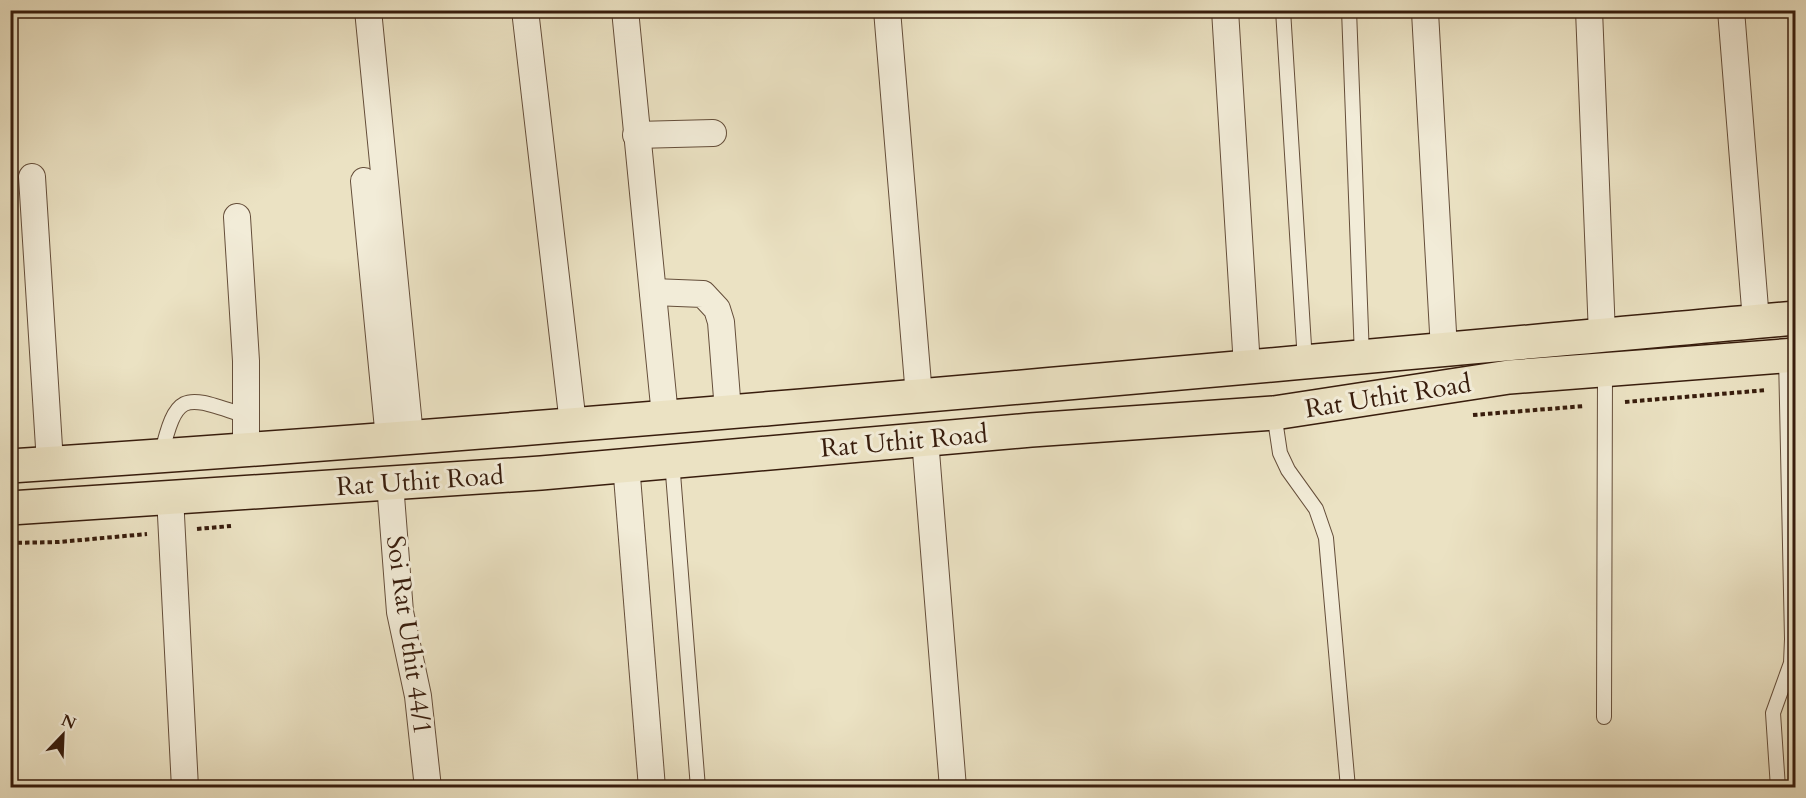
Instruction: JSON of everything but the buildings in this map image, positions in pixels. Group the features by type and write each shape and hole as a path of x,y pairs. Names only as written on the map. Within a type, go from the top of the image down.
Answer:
{"main road":[{"name":"Rat Uthit Road","path":"10,466 246,451 920,396 1796,318"},
{"name":"Rat Uthit Road","path":"10,508 506,475 925,439 1274,413 1509,377 1791,356"},
{"path":"578,424 589,468"},
{"path":"501,429 506,475"}],"street":[{"path":"368,10 399,437"},
{"path":"525,10 578,424"},
{"path":"625,10 665,416"},
{"path":"887,10 920,396"},
{"path":"1225,10 1247,367"},
{"path":"1590,10 1602,335"},
{"path":"1731,10 1756,321"},
{"path":"1425,12 1444,350"},
{"path":"636,135 713,133"},
{"path":"32,177 50,463"},
{"path":"364,181 399,437"},
{"path":"237,218 243,295 246,451"},
{"path":"653,292 703,294 717,309 728,411"},
{"path":"925,439 953,788"},
{"path":"626,464 652,788"},
{"name":"Soi Rat Uthit 44/1","path":"390,483 400,612 418,696 428,788"},
{"path":"170,496 185,788"}],"lane":[{"path":"1283,10 1305,362"},
{"path":"1349,10 1362,357"},
{"path":"1778,788 1773,713 1791,663 1792,639 1791,356"},
{"path":"1604,717 1605,370"},
{"path":"161,456 169,421 177,408 187,402 202,402 246,416"},
{"path":"1274,413 1280,453 1288,470 1305,489 1316,509 1326,538 1348,788"},
{"path":"672,461 698,788"}]}
